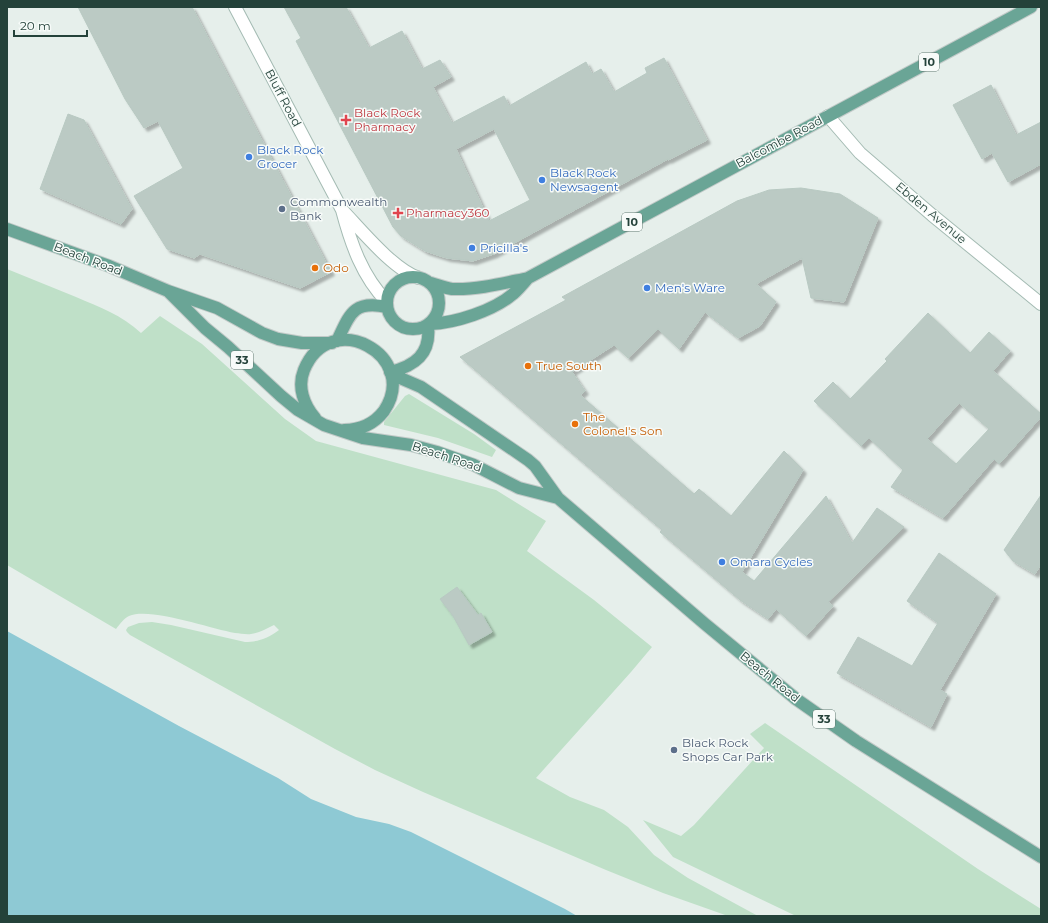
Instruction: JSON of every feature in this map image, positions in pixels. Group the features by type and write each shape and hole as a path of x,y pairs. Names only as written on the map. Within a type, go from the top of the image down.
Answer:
{"main road":[{"name":"Bluff Road","path":"235,7 342,210 352,246 358,259 373,285 387,304"},
{"name":"Balcombe Road","path":"419,278 452,289 528,278 1031,7"},
{"name":"Ebden Avenue","path":"828,116 860,153 932,215 1041,304"},
{"name":"Bluff Road","path":"342,210 382,253 406,273 419,278"},
{"name":"Beach Road","path":"7,230 109,266 168,291 217,308 259,331 278,339 302,343 351,340 372,348 385,361 390,373 390,398 384,409 376,419 364,426 352,430 342,430 326,425"},
{"path":"326,425 312,414 302,393 302,376 306,365 313,355 322,347 334,342 353,311 364,306 387,304 389,292 396,284 406,278 419,278"},
{"name":"Balcombe Road","path":"387,304 392,319 406,329 415,330 429,325 460,319 502,302 514,294 528,278"},
{"path":"390,373 406,367 418,359 427,344 429,325 438,312 440,302 437,291 431,283"},
{"name":"Beach Road","path":"168,291 205,328 281,396 298,410 326,425 363,438 411,445 436,452 474,465 519,488 558,498"},
{"name":"Beach Road","path":"390,373 421,387 528,460 535,466 558,498 705,624 802,703 856,741 1041,857"}],"green space":[{"path":"7,269 110,312 126,321 141,333 160,316 202,344 285,419 316,441 496,490 546,521 527,551 594,600 652,647 536,778 570,797 604,810 628,827 654,855 667,864 688,878 758,916 728,916 663,893 423,792 375,770 335,749 130,635 126,630 128,627 139,623 152,622 250,642 263,639 279,630 274,625 257,633 245,634 224,631 166,616 139,614 127,617 116,629 7,565"},
{"path":"409,394 474,434 496,450 492,457 438,438 384,425 384,422 405,396"},
{"path":"765,723 978,869 1041,909 1041,916 796,916 673,857 643,820 681,836 694,825 764,748 750,734"}],"water":[{"path":"7,631 179,726 278,778 311,799 356,817 389,824 411,832 577,916 7,916"}],"building":[{"path":"78,7 192,7 331,272 300,288 200,254 194,258 167,249 134,196 183,168 158,121 144,128 125,99"},
{"path":"284,7 346,7 369,48 402,31 422,69 440,60 451,77 433,87 452,123 504,96 509,106 586,62 592,74 601,69 614,92 647,73 645,68 664,58 707,140 668,159 494,254 473,261 447,258 425,251 401,236 393,227 296,41 301,38","holes":["494,129 530,200 489,221 456,149"]},
{"path":"991,85 1016,135 1041,122 1041,164 1008,182 992,153 982,159 953,105"},
{"path":"68,114 84,120 132,209 121,224 40,189"},
{"path":"801,188 840,194 878,218 844,302 811,298 802,258 756,284 776,302 760,326 738,338 705,312 679,349 658,329 628,358 614,345 572,372 585,391 580,395 694,494 699,489 731,516 784,451 803,470 742,572 754,581 826,496 852,543 877,508 904,527 828,602 833,606 806,636 776,609 768,619 740,600 660,532 662,530 460,357 566,300 562,297 737,201 769,190"},
{"path":"928,313 970,353 989,332 1010,351 993,371 1041,414 1041,417 999,464 994,459 943,518 891,487 903,470 869,438 861,446 814,401 833,382 850,399 887,361 885,359","holes":["959,403 989,429 956,464 927,439"]},
{"path":"1041,495 1041,564 1035,574 1013,561 1004,550"},
{"path":"939,553 996,594 940,690 947,694 931,727 837,673 858,637 912,666 938,623 907,601"},
{"path":"457,587 478,615 481,613 492,632 469,645 453,616 440,599"}],"place":[{"name":"Black Rock Pharmacy","path":"346,120"},
{"name":"Black Rock Grocer","path":"249,157"},
{"name":"Black Rock Newsagent","path":"542,180"},
{"name":"Commonwealth Bank","path":"282,209"},
{"name":"Pharmacy360","path":"398,213"},
{"name":"Pricilla's","path":"472,248"},
{"name":"Odo","path":"315,268"},
{"name":"Men's Ware","path":"647,288"},
{"name":"True South","path":"528,366"},
{"name":"The Colonel's Son","path":"575,424"},
{"name":"Omara Cycles","path":"722,562"},
{"name":"Black Rock Shops Car Park","path":"674,750"}]}
